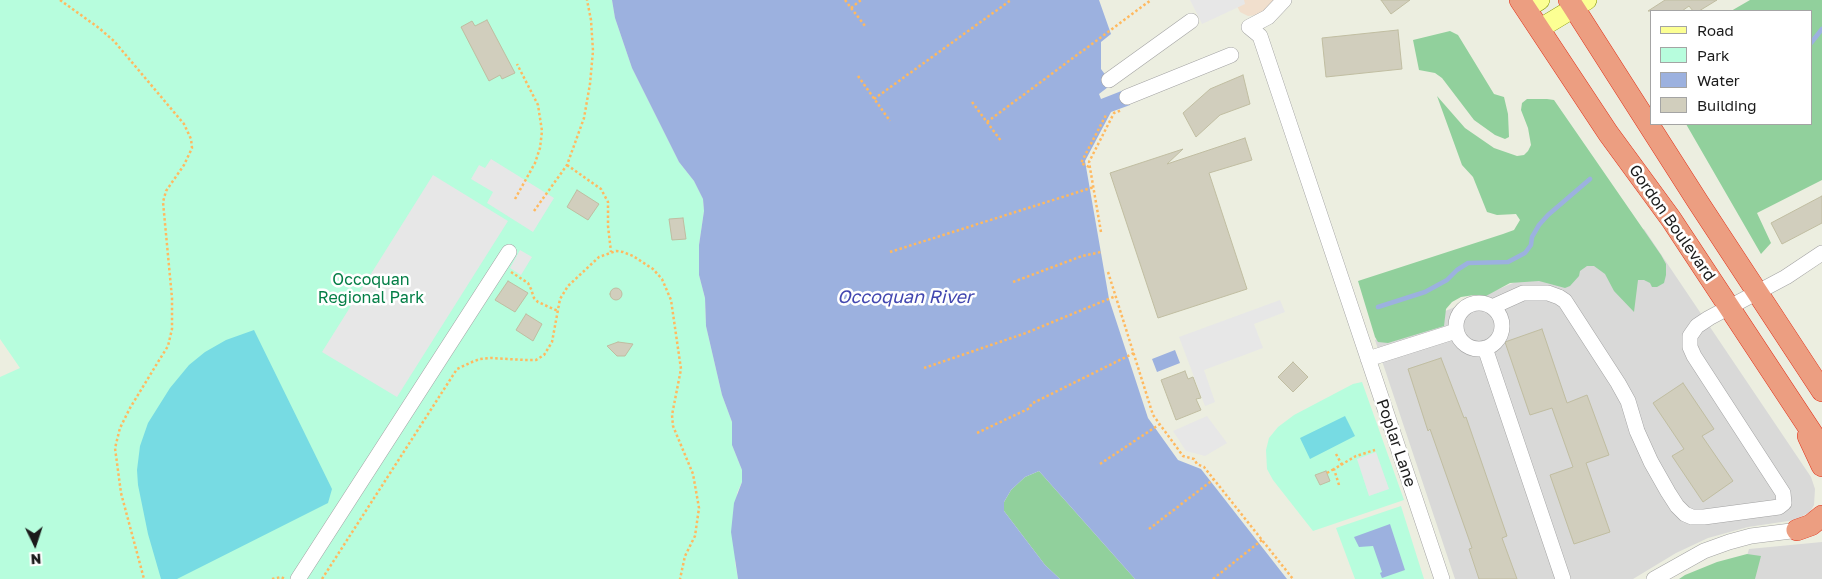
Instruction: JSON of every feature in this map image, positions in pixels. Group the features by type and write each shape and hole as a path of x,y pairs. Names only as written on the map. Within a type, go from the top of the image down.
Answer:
{"highway":[{"name":"Gordon Boulevard","path":"1528,3 1539,29 1608,133 1671,219 1822,448"},
{"name":"Gordon Boulevard","path":"1577,3 1650,120"},
{"name":"Gordon Boulevard","path":"1653,125 1822,392"},
{"path":"1793,404 1822,466"},
{"path":"1797,530 1811,525 1822,516"}],"main road":[{"path":"1539,29 1577,3"}],"street":[{"name":"Poplar Lane","path":"1284,0 1280,7 1268,17 1249,27 1260,36 1442,579"},
{"path":"1109,80 1191,21"},
{"path":"1125,104 1231,55"},
{"path":"1492,307 1523,293 1548,294 1565,301 1618,383 1628,401 1651,462 1668,492 1683,512 1689,516 1701,518 1779,507 1783,505 1784,496 1778,484 1694,356 1690,347 1690,336 1697,326 1786,277 1822,253"},
{"path":"298,579 505,258"},
{"path":"1479,303 1492,307 1497,312 1502,326 1497,340 1485,348 1470,347 1464,343 1456,331 1457,317 1466,307 1479,303"},
{"path":"1368,359 1456,331"},
{"path":"1485,348 1563,579"},
{"path":"1654,579 1704,551 1730,542 1750,536 1822,528"}],"path":[{"path":"60,0 99,28 114,42 184,124 192,139 192,148 184,165 166,191 162,202 172,298 172,329 168,346 120,428 116,448 121,493 144,579"},
{"path":"534,211 567,164 584,118 593,51 591,20 587,0"},
{"path":"845,0 865,26"},
{"path":"851,8 861,0"},
{"path":"874,99 1011,0"},
{"path":"987,122 1151,0"},
{"path":"515,199 535,163 540,148 542,131 538,104 517,64"},
{"path":"858,76 890,121"},
{"path":"972,102 1001,141"},
{"path":"1101,232 1089,162 1114,113 1125,104"},
{"path":"1090,168 1081,163 1106,115"},
{"path":"567,164 601,190 608,202 611,252"},
{"path":"890,252 1094,187"},
{"path":"322,579 457,370 480,359 536,360 544,355 552,342 560,299 568,286 599,257 611,252 623,252 653,270 662,279 671,300 681,369 672,415 673,426 693,474 699,508 695,536 682,565 680,579"},
{"path":"1013,282 1082,256 1101,252"},
{"path":"505,258 528,283 534,298 538,302 558,311"},
{"path":"1108,272 1153,415 1183,456 1194,459 1197,464 1204,467 1293,579"},
{"path":"924,368 1026,332 1116,296"},
{"path":"977,433 1030,408 1031,404 1134,353"},
{"path":"1100,464 1160,424"},
{"path":"1326,473 1356,456 1375,450"},
{"path":"1336,454 1342,465"},
{"path":"1334,469 1339,485"},
{"path":"1149,529 1214,479"},
{"path":"1213,579 1262,540"},
{"path":"272,579 285,579"}],"shaded area":[{"path":"1190,0 1244,0 1245,4 1202,24"},
{"path":"1234,0 1278,0 1258,15 1248,16 1240,12"},
{"path":"491,159 554,198 533,232 487,203 493,192 471,179 479,165 485,168"},
{"path":"433,175 508,221 397,397 322,352"},
{"path":"1644,229 1811,477 1815,489 1814,505 1810,512 1795,520 1748,527 1708,538 1676,553 1633,579 1455,579 1375,340"},
{"path":"520,250 532,257 521,275 510,268"},
{"path":"1280,300 1285,312 1254,324 1263,348 1204,370 1215,402 1205,406 1179,337"},
{"path":"254,330 332,489 328,503 177,579 161,579 148,534 138,485 137,470 140,446 148,423 170,388 189,365 205,352 226,340"},
{"path":"1207,416 1227,443 1205,456 1186,451 1173,431"},
{"path":"1345,416 1355,436 1310,459 1300,438"},
{"path":"1376,452 1389,489 1369,496 1357,459"},
{"path":"1822,542 1822,579 1740,579 1749,549"}],"green space":[{"name":"Occoquan Regional Park","path":"0,0 612,0 615,18 632,68 679,162 694,181 703,199 704,211 699,245 699,275 705,298 706,326 722,395 732,422 732,445 742,470 742,482 737,493 735,562 738,579 0,579 0,377 20,368 0,339"},
{"path":"1750,0 1822,0 1822,180 1757,213 1771,243 1761,254 1687,125 1812,125 1812,10 1733,10"},
{"path":"1450,31 1458,35 1494,94 1504,97 1508,114 1509,137 1505,139 1495,135 1474,120 1442,78 1435,73 1419,70 1413,40"},
{"path":"1437,96 1465,128 1494,148 1517,156 1524,155 1531,145 1528,128 1521,110 1522,103 1527,99 1554,100 1661,255 1666,264 1664,283 1657,287 1652,287 1650,283 1644,280 1638,280 1634,312 1614,291 1605,274 1594,266 1587,266 1580,271 1579,276 1570,286 1565,288 1539,281 1510,283 1486,296 1461,297 1452,302 1446,309 1444,326 1388,343 1378,342 1358,281 1514,230 1520,220 1516,214 1497,215 1487,212 1473,177 1462,165"},
{"path":"1362,382 1404,500 1313,531 1273,480 1267,469 1266,450 1269,438 1278,427 1294,415 1353,384"},
{"path":"1039,471 1135,579 1060,579 1045,565 1004,511 1004,502 1011,490 1025,477"},
{"path":"1401,506 1424,579 1355,579 1336,528"},
{"path":"1747,554 1761,556 1755,579 1679,579 1717,562"}],"water":[{"name":"Occoquan River","path":"612,0 1099,0 1111,34 1101,42 1101,69 1112,84 1099,94 1101,99 1124,90 1130,105 1111,112 1085,161 1109,299 1148,418 1178,460 1201,469 1287,579 1135,579 1039,471 1025,477 1011,490 1004,502 1004,511 1045,565 1060,579 738,579 731,532 734,503 742,482 742,470 732,445 732,422 722,395 706,326 705,298 699,275 699,245 704,211 703,199 694,181 679,162 632,68 615,18"},
{"path":"1175,350 1180,363 1157,372 1152,359"},
{"path":"1390,524 1405,570 1382,578 1380,573 1382,572 1373,546 1359,547 1354,537"}],"building":[{"path":"1381,0 1410,0 1391,14"},
{"path":"1665,0 1717,0 1701,10 1692,10 1689,6 1683,10 1648,11"},
{"path":"487,20 515,73 502,79 500,75 489,81 461,27 472,21 475,26"},
{"path":"1398,30 1402,69 1326,77 1322,38"},
{"path":"1243,75 1250,104 1220,115 1196,137 1183,113 1210,89"},
{"path":"1245,138 1252,160 1209,173 1247,289 1158,318 1110,173 1183,149 1167,164"},
{"path":"577,190 599,204 588,220 567,207"},
{"path":"1822,196 1822,223 1782,244 1771,223"},
{"path":"683,218 686,239 672,240 669,219"},
{"path":"508,281 528,293 515,312 495,300"},
{"path":"616,288 622,294 616,300 610,294"},
{"path":"526,314 542,324 533,341 516,330"},
{"path":"1542,329 1567,403 1587,395 1609,455 1586,463 1610,532 1574,544 1550,475 1573,467 1552,408 1530,415 1505,342"},
{"path":"618,342 633,344 625,356 617,356 607,346"},
{"path":"1441,358 1464,418 1466,417 1507,536 1502,538 1517,579 1479,579 1469,549 1472,548 1430,429 1428,431 1408,369"},
{"path":"1293,362 1308,377 1293,392 1278,377"},
{"path":"1185,371 1188,379 1193,377 1201,398 1196,399 1201,410 1176,420 1161,380"},
{"path":"1683,383 1714,429 1702,436 1733,481 1703,502 1672,456 1684,449 1653,403"},
{"path":"1326,471 1330,481 1320,485 1315,475"}],"waterway":[{"path":"1812,42 1822,29"},
{"path":"1378,307 1425,292 1447,280 1468,263 1508,262 1525,253 1531,245 1532,237 1539,225 1590,179"}]}
